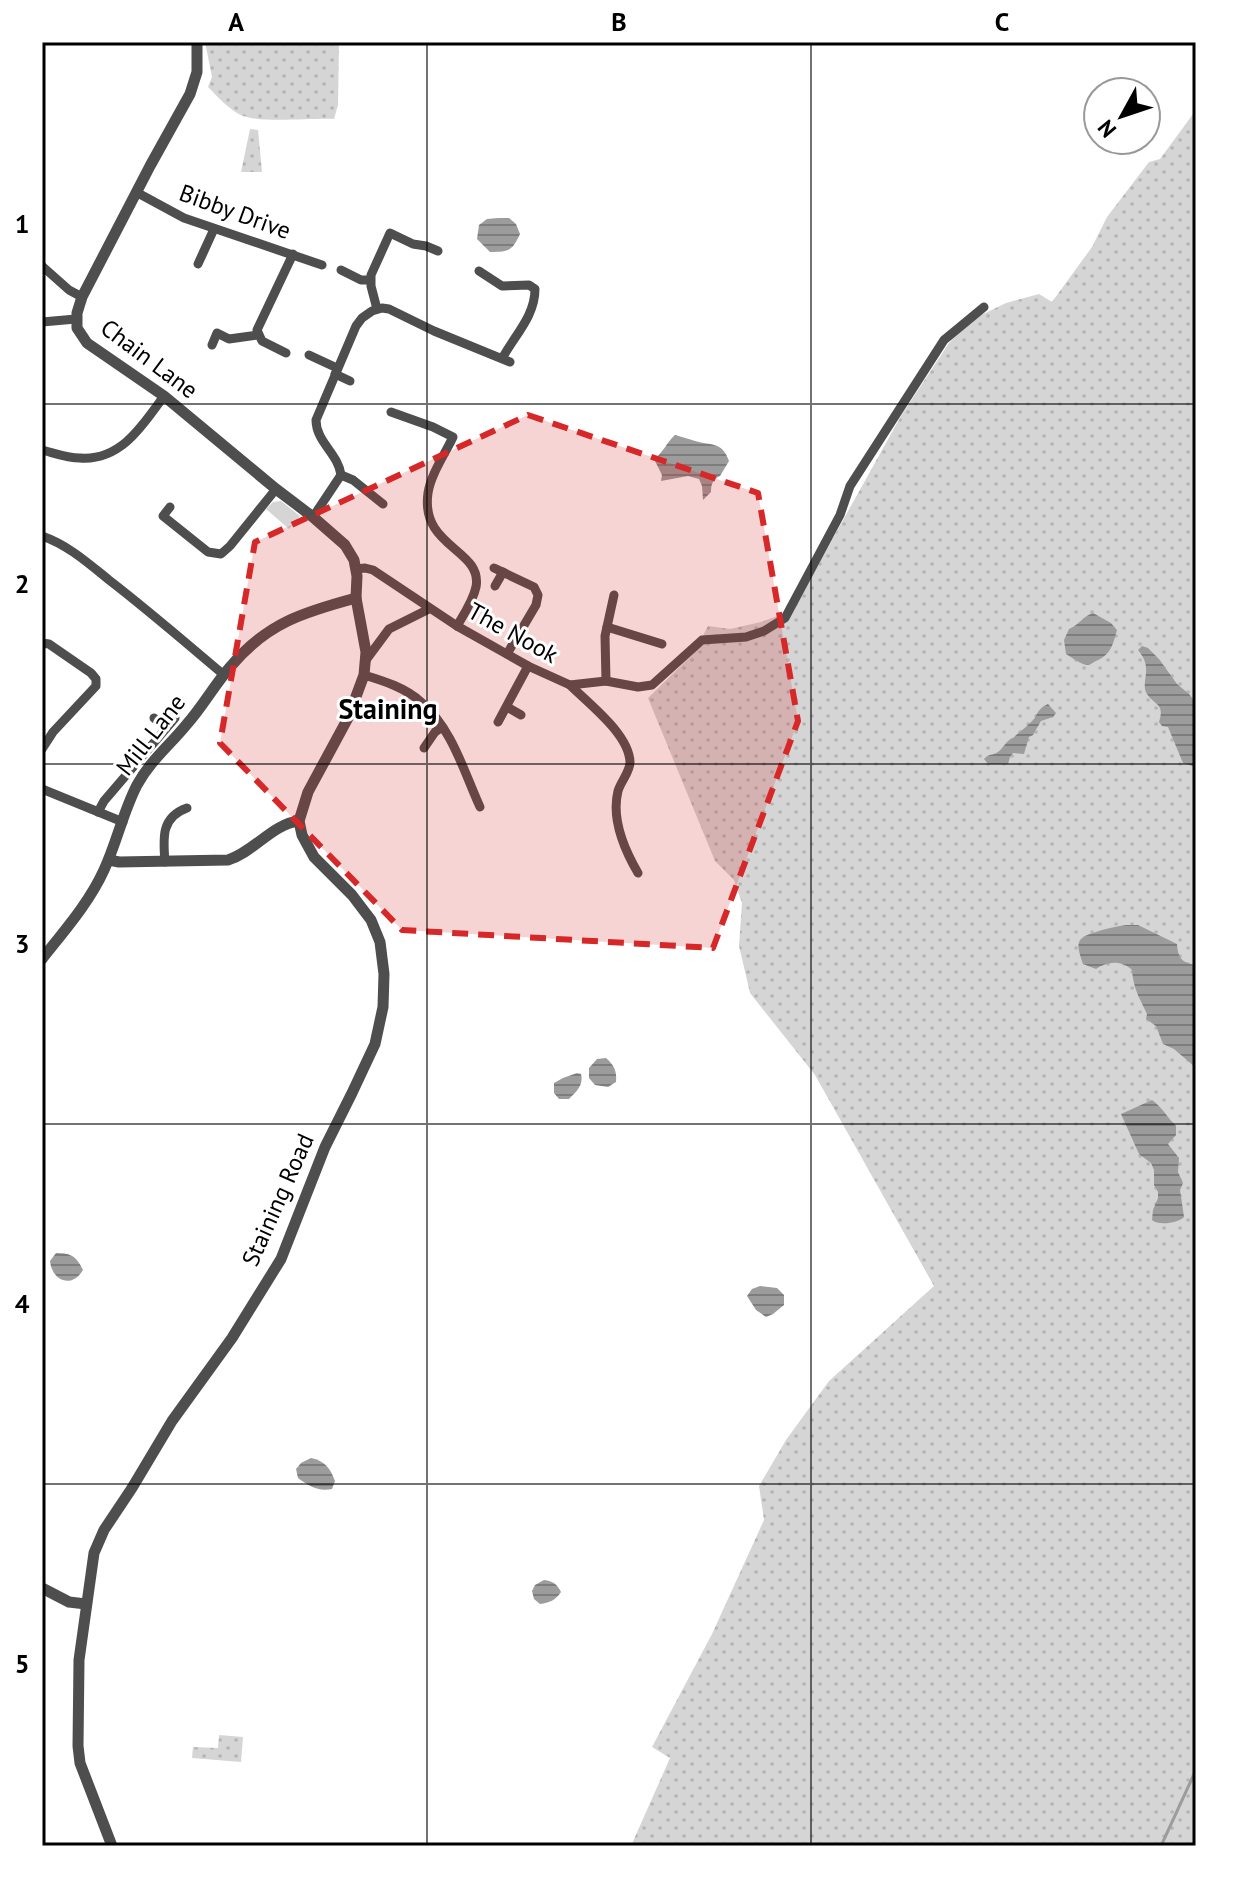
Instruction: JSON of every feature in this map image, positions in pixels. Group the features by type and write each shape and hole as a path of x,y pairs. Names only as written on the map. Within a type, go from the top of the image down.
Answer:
{"street":[{"name":"Chain Lane","path":"197,42 198,62 190,94 82,297 76,319 79,333 87,343 164,396 313,517 345,545 357,569"},
{"name":"Bibby Drive","path":"136,192 184,218 322,265"},
{"path":"198,264 214,229"},
{"path":"377,309 370,280 390,233 438,251"},
{"path":"286,353 265,343 258,335 257,328 293,254"},
{"path":"42,266 69,290 82,297"},
{"path":"341,270 361,280 370,280"},
{"path":"313,517 341,475 338,463 321,440 316,427 318,413 362,318 377,309 395,311 434,331 506,360 532,311 535,289 529,285 502,286 479,271"},
{"name":"The Nook","path":"357,569 373,570 457,626 528,666 570,685 606,681 638,687 652,685 702,640 746,637 764,631 785,618 840,515 850,486 944,340 984,307"},
{"path":"42,322 76,319"},
{"path":"212,345 217,333 229,339 258,335"},
{"path":"309,355 350,381"},
{"path":"42,450 79,458 113,452 139,430 164,396"},
{"path":"391,412 464,441"},
{"path":"453,437 431,483 428,503 438,535 468,559 476,576 473,595 457,626"},
{"path":"341,475 353,480 370,500 383,504"},
{"path":"170,507 163,516 208,552 221,554 276,489"},
{"path":"42,536 70,549 224,675"},
{"path":"109,860 165,862 235,858 291,821 299,821 308,792 348,718 364,675 366,660 356,598 357,569"},
{"path":"495,586 499,570 534,587 538,595 536,605 507,654"},
{"path":"606,681 604,643 614,595"},
{"name":"Mill Lane","path":"42,959 90,895 109,860 135,789 150,764 186,726 248,647 265,633 300,614 356,598"},
{"path":"366,660 389,629 429,609"},
{"path":"607,627 662,644"},
{"path":"42,643 49,644 91,673 96,679 96,686 53,732 42,749"},
{"path":"498,722 528,666"},
{"path":"364,675 414,696 429,709 453,747 480,807"},
{"path":"570,685 611,725 625,747 630,763 617,794 617,820 625,848 638,873"},
{"path":"507,707 521,715"},
{"path":"154,718 166,728"},
{"path":"98,812 175,718"},
{"path":"424,748 442,727"},
{"path":"42,789 123,822"},
{"path":"165,862 166,827 176,813 187,808"},
{"name":"Staining Road","path":"112,1846 80,1763 78,1746 79,1660 90,1567 98,1539 172,1421 232,1338 281,1259 325,1147 379,1031 384,974 377,932 352,895 314,857 302,835 299,821"},
{"path":"42,1588 69,1602 86,1604"}],"highlighted area":[{"path":"528,415 758,493 798,721 713,948 402,930 220,743 255,542"}],"shaded area":[{"path":"205,42 339,42 338,105 334,119 243,116 208,87 212,77"},
{"path":"1196,110 1196,1846 631,1846 670,1758 652,1747 712,1634 764,1520 759,1486 786,1440 829,1381 934,1286 815,1075 750,993 739,946 742,903 734,880 715,861 648,698 694,653 708,626 730,629 793,610 901,416 949,343 973,319 1006,303 1039,294 1052,302 1092,247 1107,217 1149,162 1160,159"},
{"path":"250,129 258,130 262,172 241,172"},
{"path":"509,218 520,234 515,244 502,252 490,252 477,239 479,225 487,219"},
{"path":"675,435 716,445 729,461 703,500 699,479 688,476 661,481 662,475 654,459"},
{"path":"281,501 300,516 289,529 266,509 273,502"},
{"path":"1093,613 1117,630 1108,652 1101,659 1085,665 1066,654 1064,640 1069,629"},
{"path":"1142,646 1159,659 1196,703 1196,767 1183,763 1168,727 1159,722 1160,708 1146,691 1146,665 1138,650"},
{"path":"1048,704 1056,713 1041,721 1029,737 1024,754 1013,753 1008,764 988,764 984,759 986,757 1000,750"},
{"path":"1138,925 1177,944 1182,959 1196,965 1195,1067 1163,1044 1156,1026 1146,1019 1132,970 1119,963 1105,964 1096,969 1083,964 1079,944 1083,938 1101,930"},
{"path":"606,1058 614,1068 616,1082 608,1087 595,1085 589,1078 589,1068 597,1059"},
{"path":"577,1073 582,1078 579,1088 569,1099 559,1099 554,1093 554,1083"},
{"path":"1152,1100 1176,1126 1176,1135 1168,1144 1179,1158 1184,1217 1168,1223 1152,1220 1158,1198 1154,1170 1151,1163 1139,1154 1121,1114"},
{"path":"56,1253 75,1258 83,1270 79,1276 68,1281 54,1274 50,1261"},
{"path":"760,1286 777,1288 784,1295 784,1305 766,1317 756,1310 747,1296 752,1289"},
{"path":"311,1458 329,1469 335,1481 332,1489 314,1488 298,1478 296,1469"},
{"path":"544,1580 554,1583 561,1592 552,1601 540,1604 534,1599 532,1591"},
{"path":"219,1735 243,1737 241,1762 192,1758 193,1747 218,1748"}],"waterway":[{"path":"1161,1846 1195,1772 1196,1761"}],"district":[{"name":"Staining","path":"388,709"}]}
